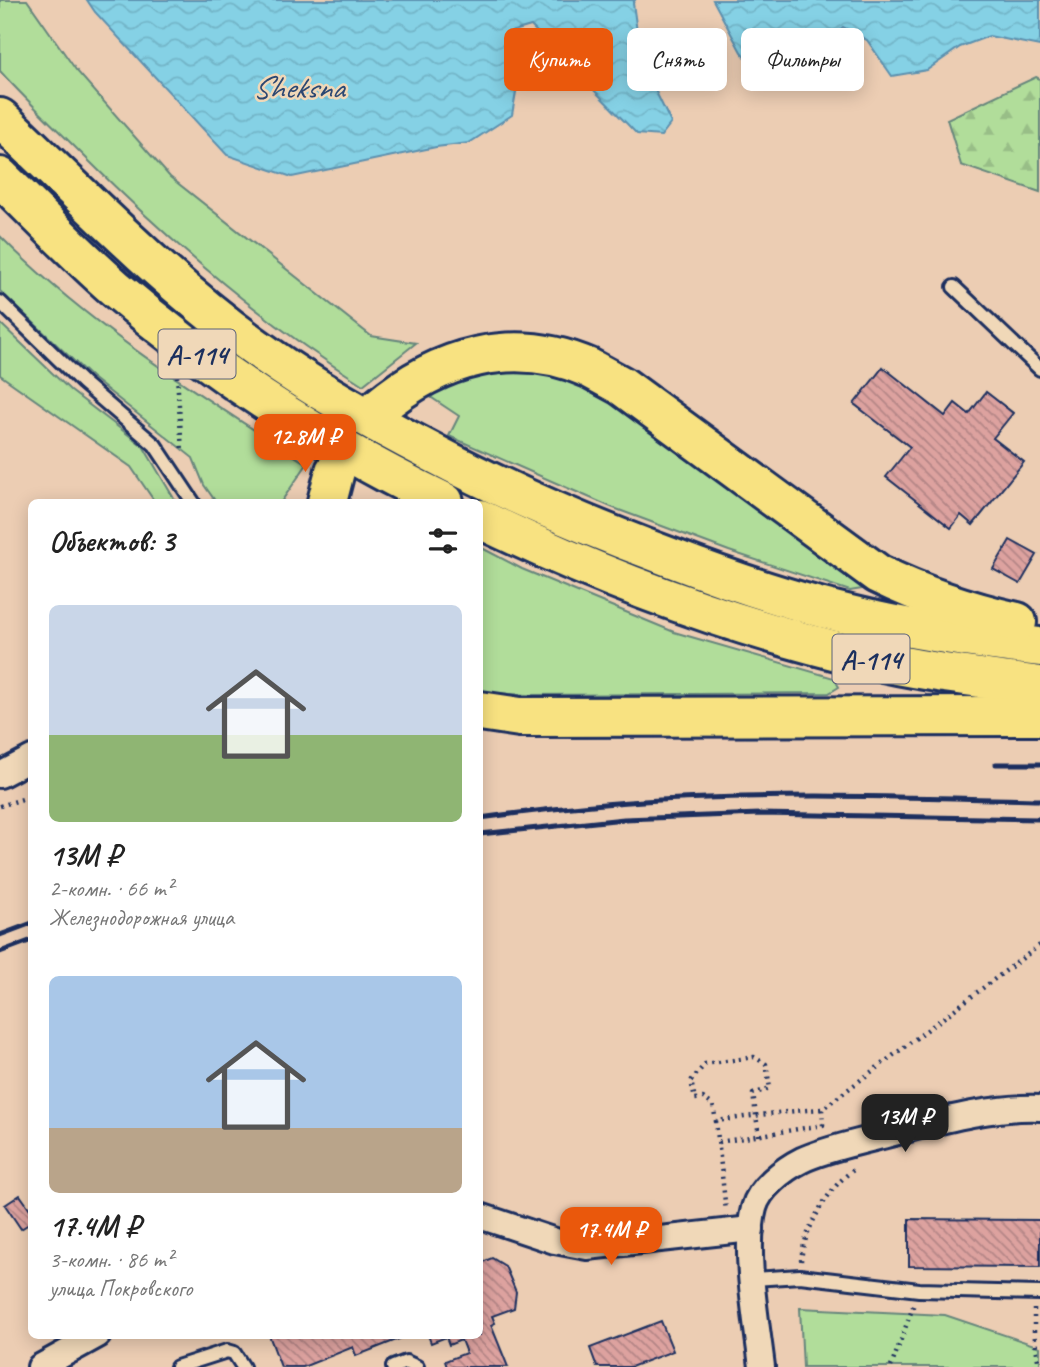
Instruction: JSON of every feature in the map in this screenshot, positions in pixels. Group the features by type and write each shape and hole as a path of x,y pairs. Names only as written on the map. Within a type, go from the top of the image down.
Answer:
{"highway":[{"name":"А-114","path":"0,118 144,256 204,308 268,356 325,394 486,481 630,543 716,575 801,602 884,623 973,639 1040,647"},
{"name":"А-114","path":"0,177 114,287 243,388 377,468 438,499"},
{"path":"378,408 399,390 427,373 458,361 491,354 543,355 587,368 622,386 878,574 920,594 974,613 1040,626"},
{"name":"А-114","path":"483,520 564,558 637,587 789,637 865,658 925,670 1040,686"},
{"path":"483,712 520,717 1040,716"}],"street":[{"path":"317,499 331,487"},
{"path":"483,719 520,717"},
{"path":"0,775 28,760"},
{"path":"0,784 28,776"},
{"path":"762,1367 752,1279 751,1229 754,1206 778,1176 800,1161 827,1151 920,1126 986,1113 1040,1108"},
{"path":"483,1217 555,1241 587,1247 751,1229"},
{"path":"40,1367 91,1339"}],"lane":[{"path":"954,287 1040,369"},
{"path":"0,302 83,383 155,445 191,499"},
{"path":"752,1279 800,1276 919,1290 1037,1293"},
{"path":"177,1367 227,1351 234,1353 243,1367"},
{"path":"393,1367 405,1363 417,1367"}],"path":[{"path":"177,371 182,461"},
{"path":"0,806 28,797"},
{"path":"716,1121 822,1109 1040,945"},
{"path":"759,1136 752,1094 770,1088 765,1064 754,1057 705,1064 691,1081 695,1099 704,1098 713,1105 719,1142 759,1136 823,1125 822,1109"},
{"path":"800,1276 802,1247 824,1200 851,1171 862,1165"},
{"path":"891,1367 919,1290"},
{"path":"1037,1293 1034,1332 1039,1367"}],"green space":[{"path":"0,0 27,0 76,70 170,177 371,336 416,343 363,385 289,334 218,279 118,190 0,71"},
{"path":"1036,77 1040,79 1040,192 961,165 947,119"},
{"path":"0,236 108,330 187,386 307,464 283,499 214,499 204,485 193,458 91,377 0,291"},
{"path":"0,323 71,391 143,446 174,499 153,499 131,467 0,375"},
{"path":"505,367 562,374 628,409 851,574 862,589 850,591 729,551 611,507 449,436 459,416 423,392"},
{"path":"483,549 522,569 674,632 834,678 839,687 829,693 527,695 483,692"},
{"path":"800,1308 945,1315 1040,1347 1040,1367 803,1367"}],"water":[{"name":"Sheksna","path":"87,0 635,0 633,3 636,28 627,28 627,91 656,91 671,123 661,136 637,134 595,91 613,91 613,28 504,28 504,91 516,91 512,115 469,143 436,147 292,177 227,155 95,12"},
{"path":"713,0 1040,0 1040,46 989,36 960,47 927,70 892,76 864,38 864,28 741,28 741,52"}],"building":[{"path":"883,367 945,416 955,403 969,414 986,392 1013,413 993,438 1024,462 973,525 961,515 951,528 886,477 910,447 854,404"},
{"path":"1010,540 1037,555 1020,584 993,569"},
{"path":"20,1195 28,1206 28,1225 21,1229 5,1205"},
{"path":"909,1219 1040,1220 1040,1267 909,1266"},
{"path":"492,1258 505,1266 516,1292 514,1308 492,1316 495,1323 491,1325 508,1367 447,1367 445,1361 466,1353 461,1340 449,1345 447,1339 483,1339 483,1262"},
{"path":"661,1321 673,1351 631,1367 597,1367 590,1348"},
{"path":"270,1339 399,1339 356,1356 353,1347 303,1367 281,1367"}],"railway":[{"path":"996,764 1040,764"},
{"path":"483,818 592,805 708,798 850,796 1040,800"},
{"path":"483,834 624,819 760,814 1040,819"},
{"path":"0,935 28,924"},
{"path":"0,952 28,942"}]}
